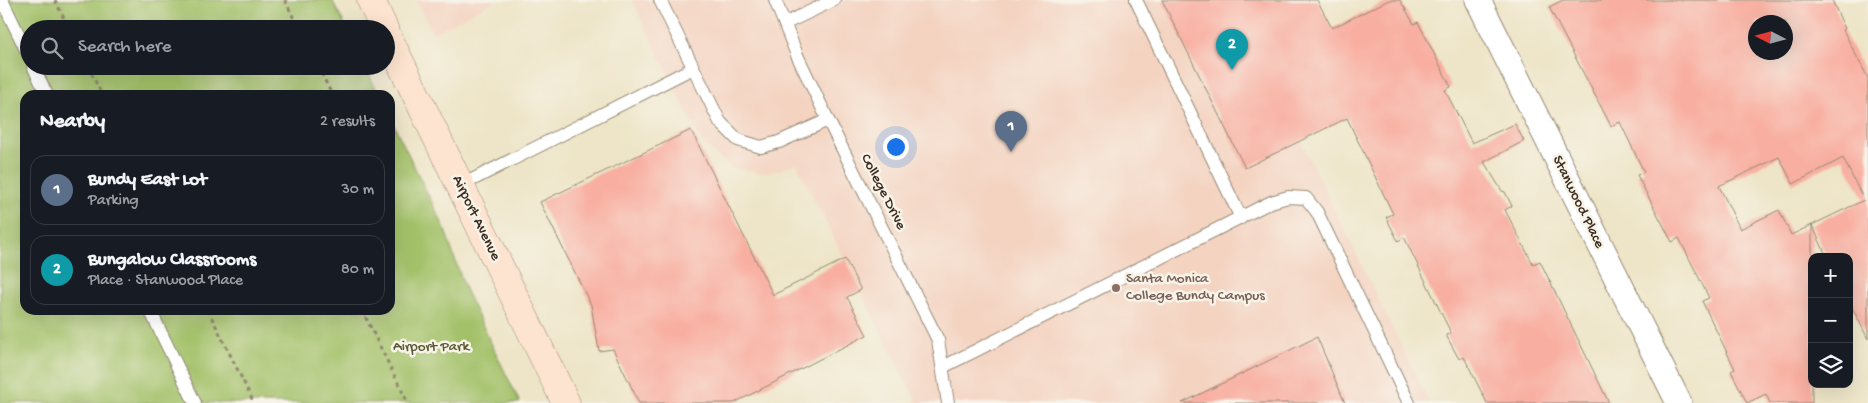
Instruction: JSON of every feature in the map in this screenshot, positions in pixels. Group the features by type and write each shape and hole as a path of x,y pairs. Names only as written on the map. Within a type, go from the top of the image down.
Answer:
{"street":[{"path":"371,0 380,20"},
{"name":"Stanwood Place","path":"1478,0 1679,403"},
{"name":"Airport Avenue","path":"395,51 566,403"}],"lane":[{"path":"2,0 20,37"},
{"path":"660,0 720,122 738,140 761,147 779,142 828,120"},
{"name":"College Drive","path":"774,0 786,24 797,55 828,120 938,340 948,403"},
{"path":"786,24 834,0"},
{"path":"1136,0 1241,218"},
{"path":"460,186 693,68"},
{"path":"38,75 45,90"},
{"path":"943,367 1272,202 1288,197 1306,198 1317,212 1409,403"},
{"path":"152,315 195,403"}],"path":[{"path":"55,0 65,20"},
{"path":"285,0 295,20"},
{"path":"92,75 100,90"},
{"path":"322,75 330,90"},
{"path":"210,315 254,403"},
{"path":"364,315 408,403"}],"shaded area":[{"path":"416,0 496,0 433,34"},
{"name":"Santa Monica College Bundy Campus","path":"632,0 1232,0 1429,403 917,403 796,163 780,170 761,173 731,168 702,143"}],"green space":[{"name":"Airport Park","path":"0,0 332,0 342,20 20,20 20,75 369,75 377,90 20,90 20,315 395,315 395,127 444,227 465,289 520,403 0,403"}],"building":[{"path":"1162,0 1317,0 1332,28 1389,0 1400,0 1414,24 1418,22 1451,87 1445,90 1472,143 1515,124 1524,141 1484,162 1502,191 1505,192 1512,206 1505,210 1533,264 1540,261 1609,403 1487,403 1464,357 1459,359 1446,335 1451,333 1404,237 1398,241 1386,217 1393,214 1347,118 1245,168"},
{"path":"1563,0 1832,0 1845,29 1843,30 1868,78 1868,339 1853,309 1853,253 1825,253 1812,225 1812,253 1808,253 1808,388 1812,388 1812,403 1770,403 1766,394 1747,403 1731,371 1735,369 1702,301 1709,298 1679,238 1672,242 1637,175 1644,172 1620,122 1611,126 1549,7","holes":["1779,157 1793,184 1843,158 1864,200 1791,235 1779,210 1740,229 1719,186"]},
{"path":"691,130 773,295 845,259 861,290 847,297 867,335 734,403 639,403 613,349 599,351 591,305 540,202"},
{"path":"1317,337 1345,403 1182,403"}],"place":[{"name":"Bungalow Classrooms","path":"1232,70"},
{"name":"Bundy East Lot","path":"1011,152"},
{"name":"Santa Monica College Bundy Campus","path":"1116,288"}]}
